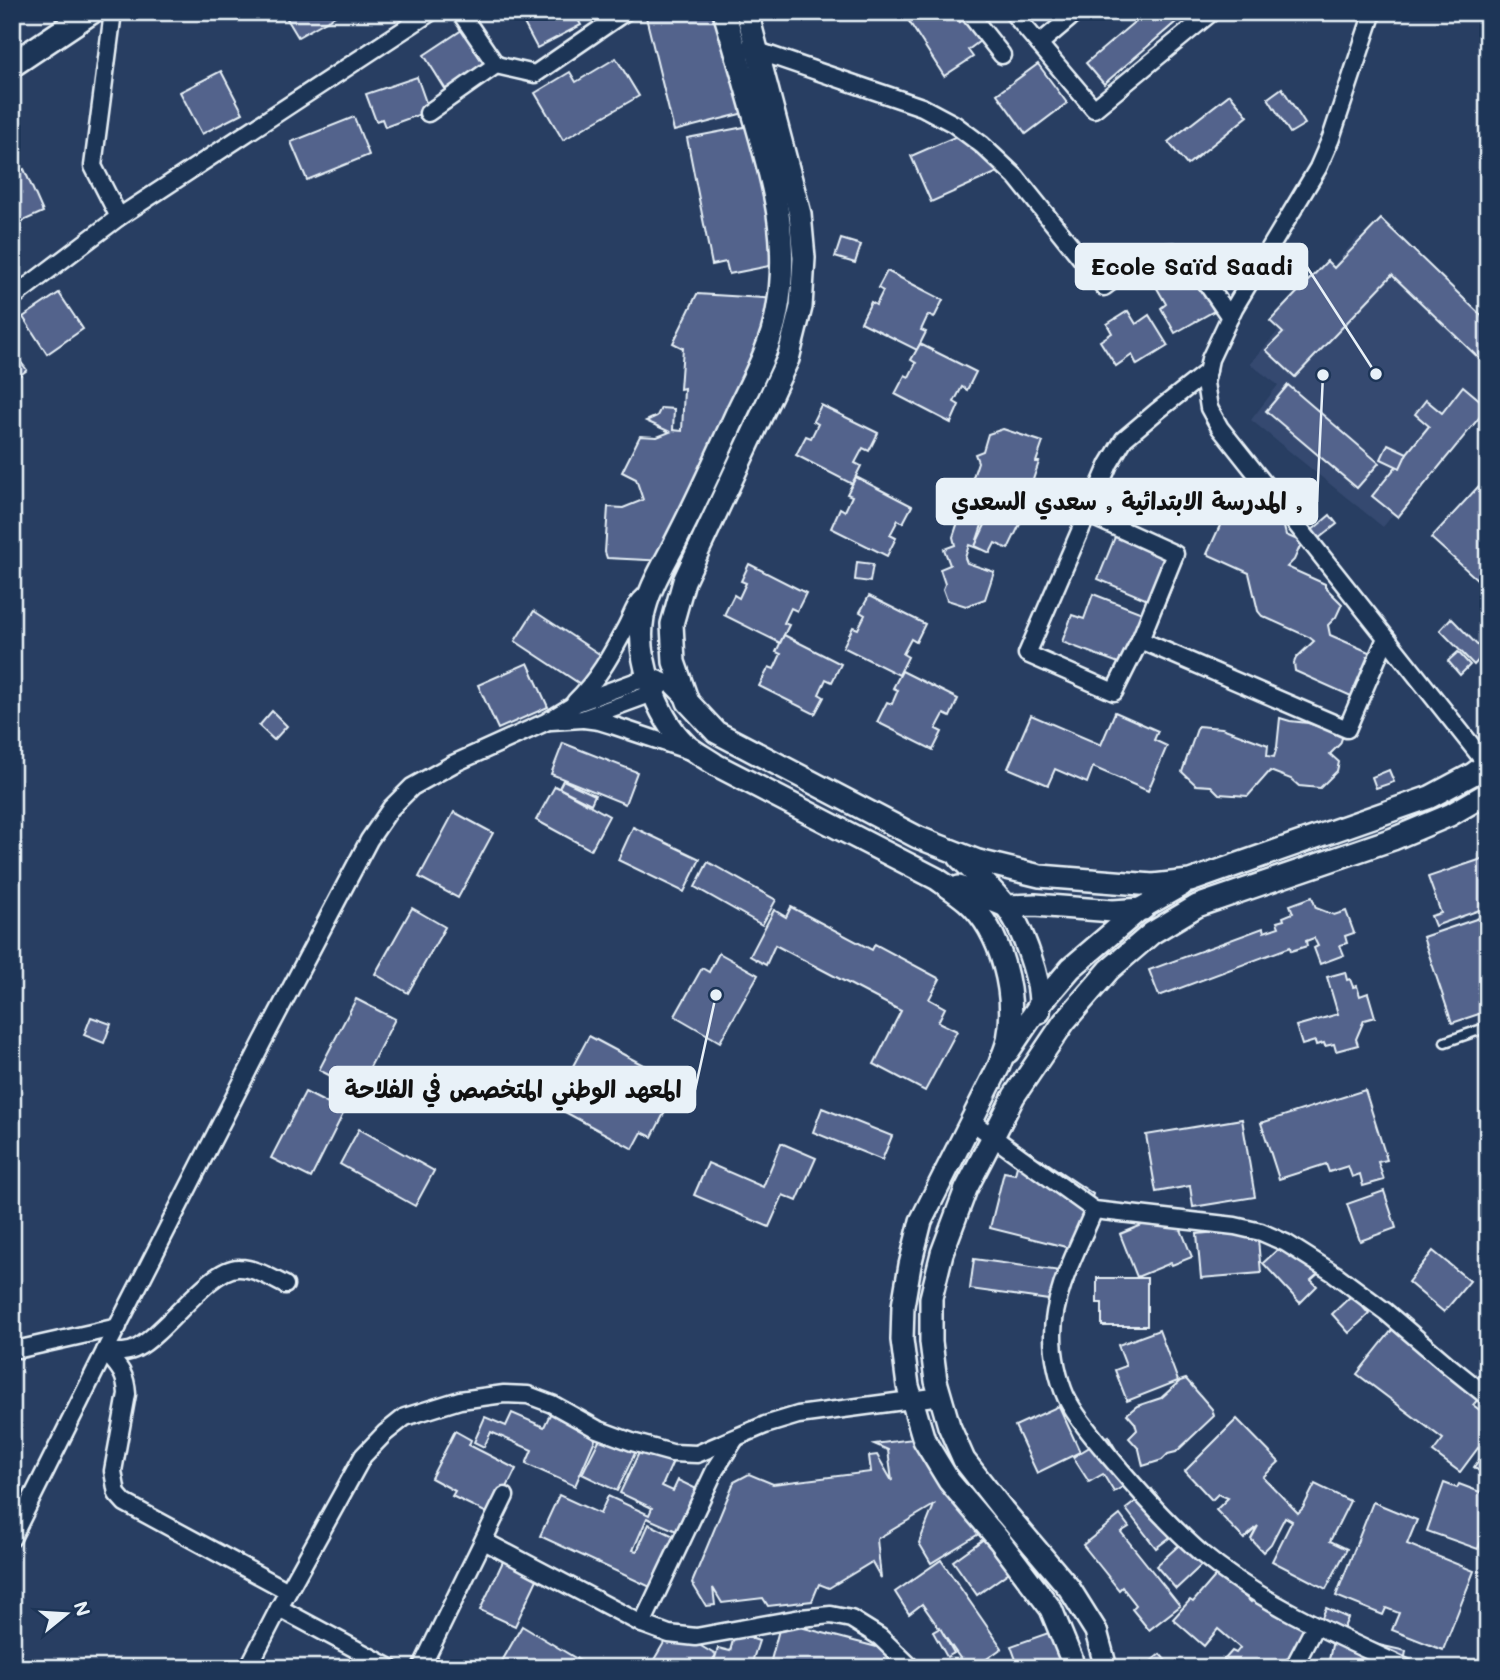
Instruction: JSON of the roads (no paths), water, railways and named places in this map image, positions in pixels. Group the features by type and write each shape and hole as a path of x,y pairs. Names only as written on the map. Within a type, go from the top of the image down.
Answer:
{"main road":[{"path":"12,65 65,20 91,12"}],"street":[{"path":"113,12 93,166 118,217"},
{"path":"12,298 118,217 431,12"},
{"path":"460,12 496,65 535,74 625,12"},
{"path":"724,12 776,194 781,231 782,271 777,314 763,357 652,590 643,617 643,646 669,724 687,745 716,765 937,878 1006,906 1035,905 1113,911 1197,906 1393,839 1450,815 1488,793"},
{"path":"688,702 674,662 672,624 684,582 788,359 801,307 804,258 800,214 747,12"},
{"path":"968,12 1002,55"},
{"path":"1012,12 1094,109 1193,18 1212,12"},
{"path":"1039,44 1077,12"},
{"path":"1073,1668 1051,1609 999,1540 949,1481 923,1440 911,1400 902,1340 903,1306 921,1221 999,1066 1041,1003 1071,968 1140,909 1190,881 1430,797 1487,764 1220,428 1209,408 1205,383 1210,359 1230,317 1318,167 1331,138 1373,12"},
{"path":"733,43 922,107 954,124 982,145 1016,177 1104,287 1141,259 1156,253 1174,252 1189,258 1230,317"},
{"path":"428,113 496,65"},
{"path":"1087,514 1175,554 1140,640 1114,692 1027,654 1087,514 1109,464 1124,439 1208,371"},
{"path":"577,713 629,623 637,603 652,590"},
{"path":"1140,640 1347,729 1386,638"},
{"path":"656,685 674,662"},
{"path":"12,1538 263,1041 369,840 391,808 412,787 455,763 545,722 577,713 637,681 672,685 716,732 917,838 978,861 1040,876 1153,885 1190,881"},
{"path":"577,713 701,755"},
{"path":"954,851 1006,906 1022,936 1034,968 1041,1003 1027,1076"},
{"path":"937,878 969,902 990,929 1005,967 1010,1007 1008,1040 999,1066"},
{"path":"1106,1668 1096,1631 1069,1588 964,1461 949,1426 936,1381 931,1298 942,1253 966,1189 1014,1096 1064,1021 1109,970 1152,933 1197,906"},
{"path":"971,1121 1094,1210 1235,1226 1286,1242 1335,1273 1488,1397"},
{"path":"1094,1210 1057,1301 1053,1336 1057,1368 1067,1398 1093,1437 1145,1499 1202,1553 1234,1577 1315,1626 1406,1668"},
{"path":"105,1351 121,1353 136,1350 226,1269 255,1270 285,1285"},
{"path":"12,1345 20,1349 118,1326"},
{"path":"105,1351 120,1368 126,1382 127,1394 113,1471 117,1494 125,1503 288,1591"},
{"path":"248,1668 363,1456 405,1417 460,1401 504,1394 528,1395 552,1404 597,1429 632,1442 672,1453 697,1454 765,1425 798,1415 941,1396"},
{"path":"642,1624 715,1470 734,1438"},
{"path":"421,1668 505,1496"},
{"path":"484,1541 642,1624 669,1634 696,1637 831,1615 851,1619 880,1637 912,1668"},
{"path":"279,1608 391,1668"},
{"path":"1293,1668 1315,1626"}],"lane":[{"path":"1445,1042 1488,1027"}],"place":[{"name":"Ecole Saïd Saadi","path":"1376,374"},
{"name":"المدرسة الابتدائية , سعدي السعدي ,","path":"1323,375"},
{"name":"المعهد الوطني المتخصص في الفلاحة","path":"716,995"}]}
